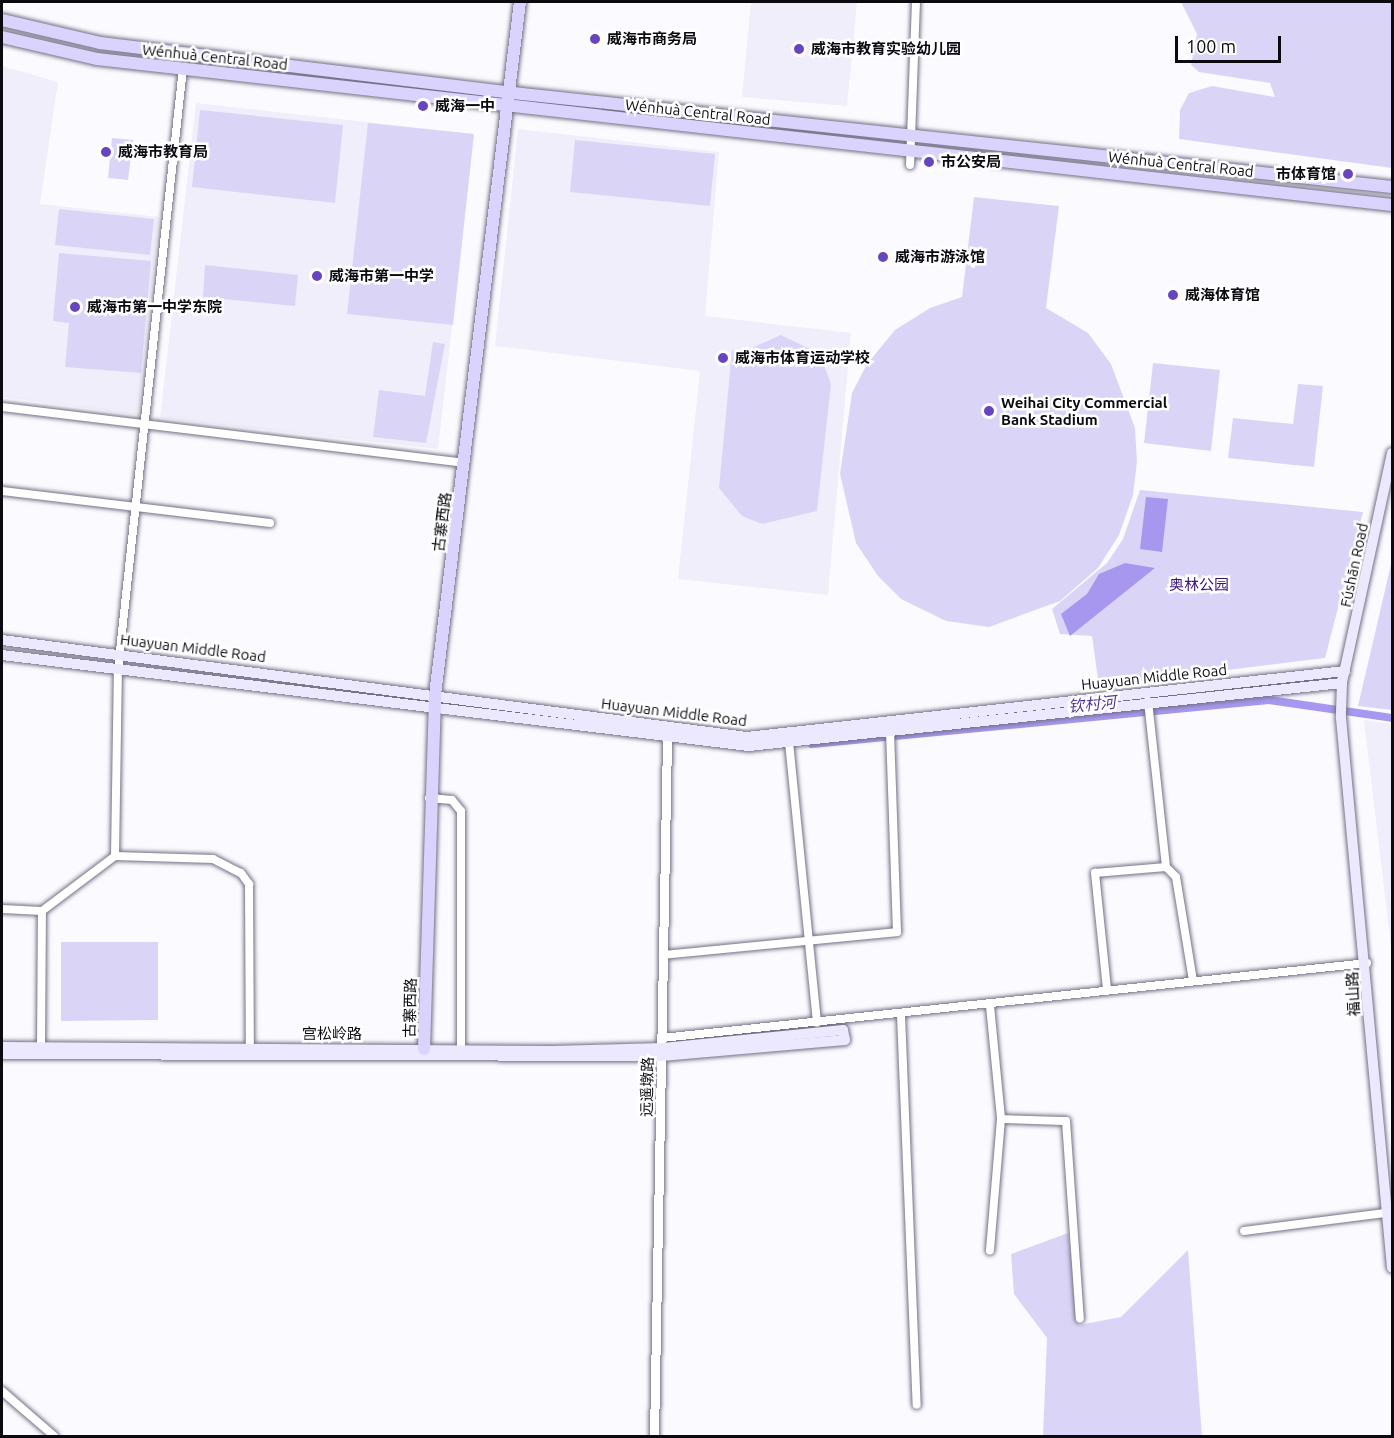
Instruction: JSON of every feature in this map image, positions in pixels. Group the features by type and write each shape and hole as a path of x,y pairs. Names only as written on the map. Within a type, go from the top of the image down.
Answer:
{"main road":[{"name":"古寨西路","path":"424,1049 429,798 435,702 520,2"},
{"name":"Wénhuà Central Road","path":"2,20 100,43 510,92 1392,187"},
{"name":"Wénhuà Central Road","path":"2,37 97,59 1392,205"},
{"name":"Fúshān Road","path":"1342,704 1342,683 1392,453"},
{"name":"Huayuan Middle Road","path":"2,640 119,654 668,738 749,746 890,734 1342,683"},
{"name":"Huayuan Middle Road","path":"2,655 747,737 1345,671"},
{"name":"福山路","path":"1342,704 1341,718 1367,963 1385,1214 1392,1268"},
{"path":"2,1054 662,1047 845,1040 843,1030 662,1047"},
{"name":"宫松岭路","path":"2,1047 461,1049 662,1047"}],"street":[{"path":"910,165 913,134 916,2"},
{"path":"115,856 119,654 133,507 183,68"},
{"path":"2,406 142,426 464,463"},
{"path":"2,491 270,523"},
{"path":"1149,704 1166,867 1176,877 1193,981"},
{"path":"663,955 807,939 897,932 890,734"},
{"name":"远遥墩路","path":"654,1437 668,738"},
{"path":"789,741 817,1023"},
{"path":"429,798 452,800 462,811 461,1049"},
{"path":"2,909 42,911 115,856 213,859 249,884 249,1049"},
{"path":"1107,989 1095,873 1166,867"},
{"path":"41,1048 42,911"},
{"path":"662,1047 817,1023 990,1006 1107,989 1367,963"},
{"path":"990,1006 1001,1119 990,1251"},
{"path":"901,1016 917,1405"},
{"path":"1001,1119 1066,1121 1080,1319"},
{"path":"1244,1230 1385,1214"},
{"path":"2,1391 54,1437"}],"shaded area":[{"name":"威海市教育实验幼儿园","path":"751,2 857,2 847,106 742,97"},
{"name":"威海市第一中学东院","path":"2,66 58,82 40,204 159,217 138,415 2,397"},
{"name":"威海市第一中学","path":"196,103 474,134 438,449 160,418"},
{"name":"威海市体育运动学校","path":"518,129 719,152 705,316 851,333 828,595 678,579 700,371 495,346"},
{"path":"1146,497 1168,499 1162,552 1140,549"},
{"path":"1125,563 1155,568 1070,636 1061,614 1087,594 1099,574"},
{"path":"1364,720 1392,724 1392,955"}],"green space":[{"path":"1181,2 1392,2 1392,168 1179,139 1180,110 1189,93 1212,86 1275,97 1270,83 1199,72 1191,65 1197,34"},
{"path":"200,110 343,125 335,203 192,187"},
{"path":"368,123 474,134 453,325 347,314"},
{"path":"112,138 133,140 128,180 108,178"},
{"path":"575,140 715,154 710,206 570,192"},
{"name":"Weihai City Commercial Bank Stadium","path":"974,197 1059,206 1046,308 1088,333 1111,364 1135,428 1137,462 1133,495 1119,535 1098,568 1060,601 989,627 946,621 901,599 878,576 856,543 840,474 852,393 867,364 895,330 930,308 962,297"},
{"path":"59,209 154,219 150,255 55,245"},
{"path":"59,253 151,261 141,373 65,367 69,323 53,321"},
{"path":"205,265 298,275 295,306 203,297"},
{"path":"781,335 820,354 831,384 817,511 762,524 742,516 719,488 732,350 745,351"},
{"path":"433,342 445,344 426,443 373,437 379,390 425,396"},
{"path":"1153,363 1220,370 1211,451 1144,443"},
{"path":"1298,384 1323,386 1314,467 1228,458 1233,418 1293,424"},
{"name":"奥林公园","path":"1140,490 1363,512 1325,658 1099,686 1092,636 1060,634 1052,609 1107,563 1123,539"},
{"path":"1392,560 1392,710 1358,706"},
{"path":"61,942 158,942 158,1020 61,1021"},
{"path":"1068,1233 1079,1325 1121,1317 1188,1250 1202,1436 1043,1436 1047,1338 1014,1294 1011,1254"}],"waterway":[{"name":"钦村河","path":"812,744 1269,700 1392,718"}],"place":[{"name":"威海市商务局","path":"595,39"},
{"name":"威海市教育实验幼儿园","path":"799,49"},
{"name":"威海一中","path":"423,106"},
{"name":"威海市教育局","path":"106,152"},
{"name":"市公安局","path":"929,162"},
{"name":"市体育馆","path":"1348,174"},
{"name":"威海市游泳馆","path":"883,257"},
{"name":"威海市第一中学","path":"317,276"},
{"name":"威海体育馆","path":"1173,295"},
{"name":"威海市第一中学东院","path":"75,307"},
{"name":"威海市体育运动学校","path":"723,358"},
{"name":"Weihai City Commercial Bank Stadium","path":"989,411"}]}
